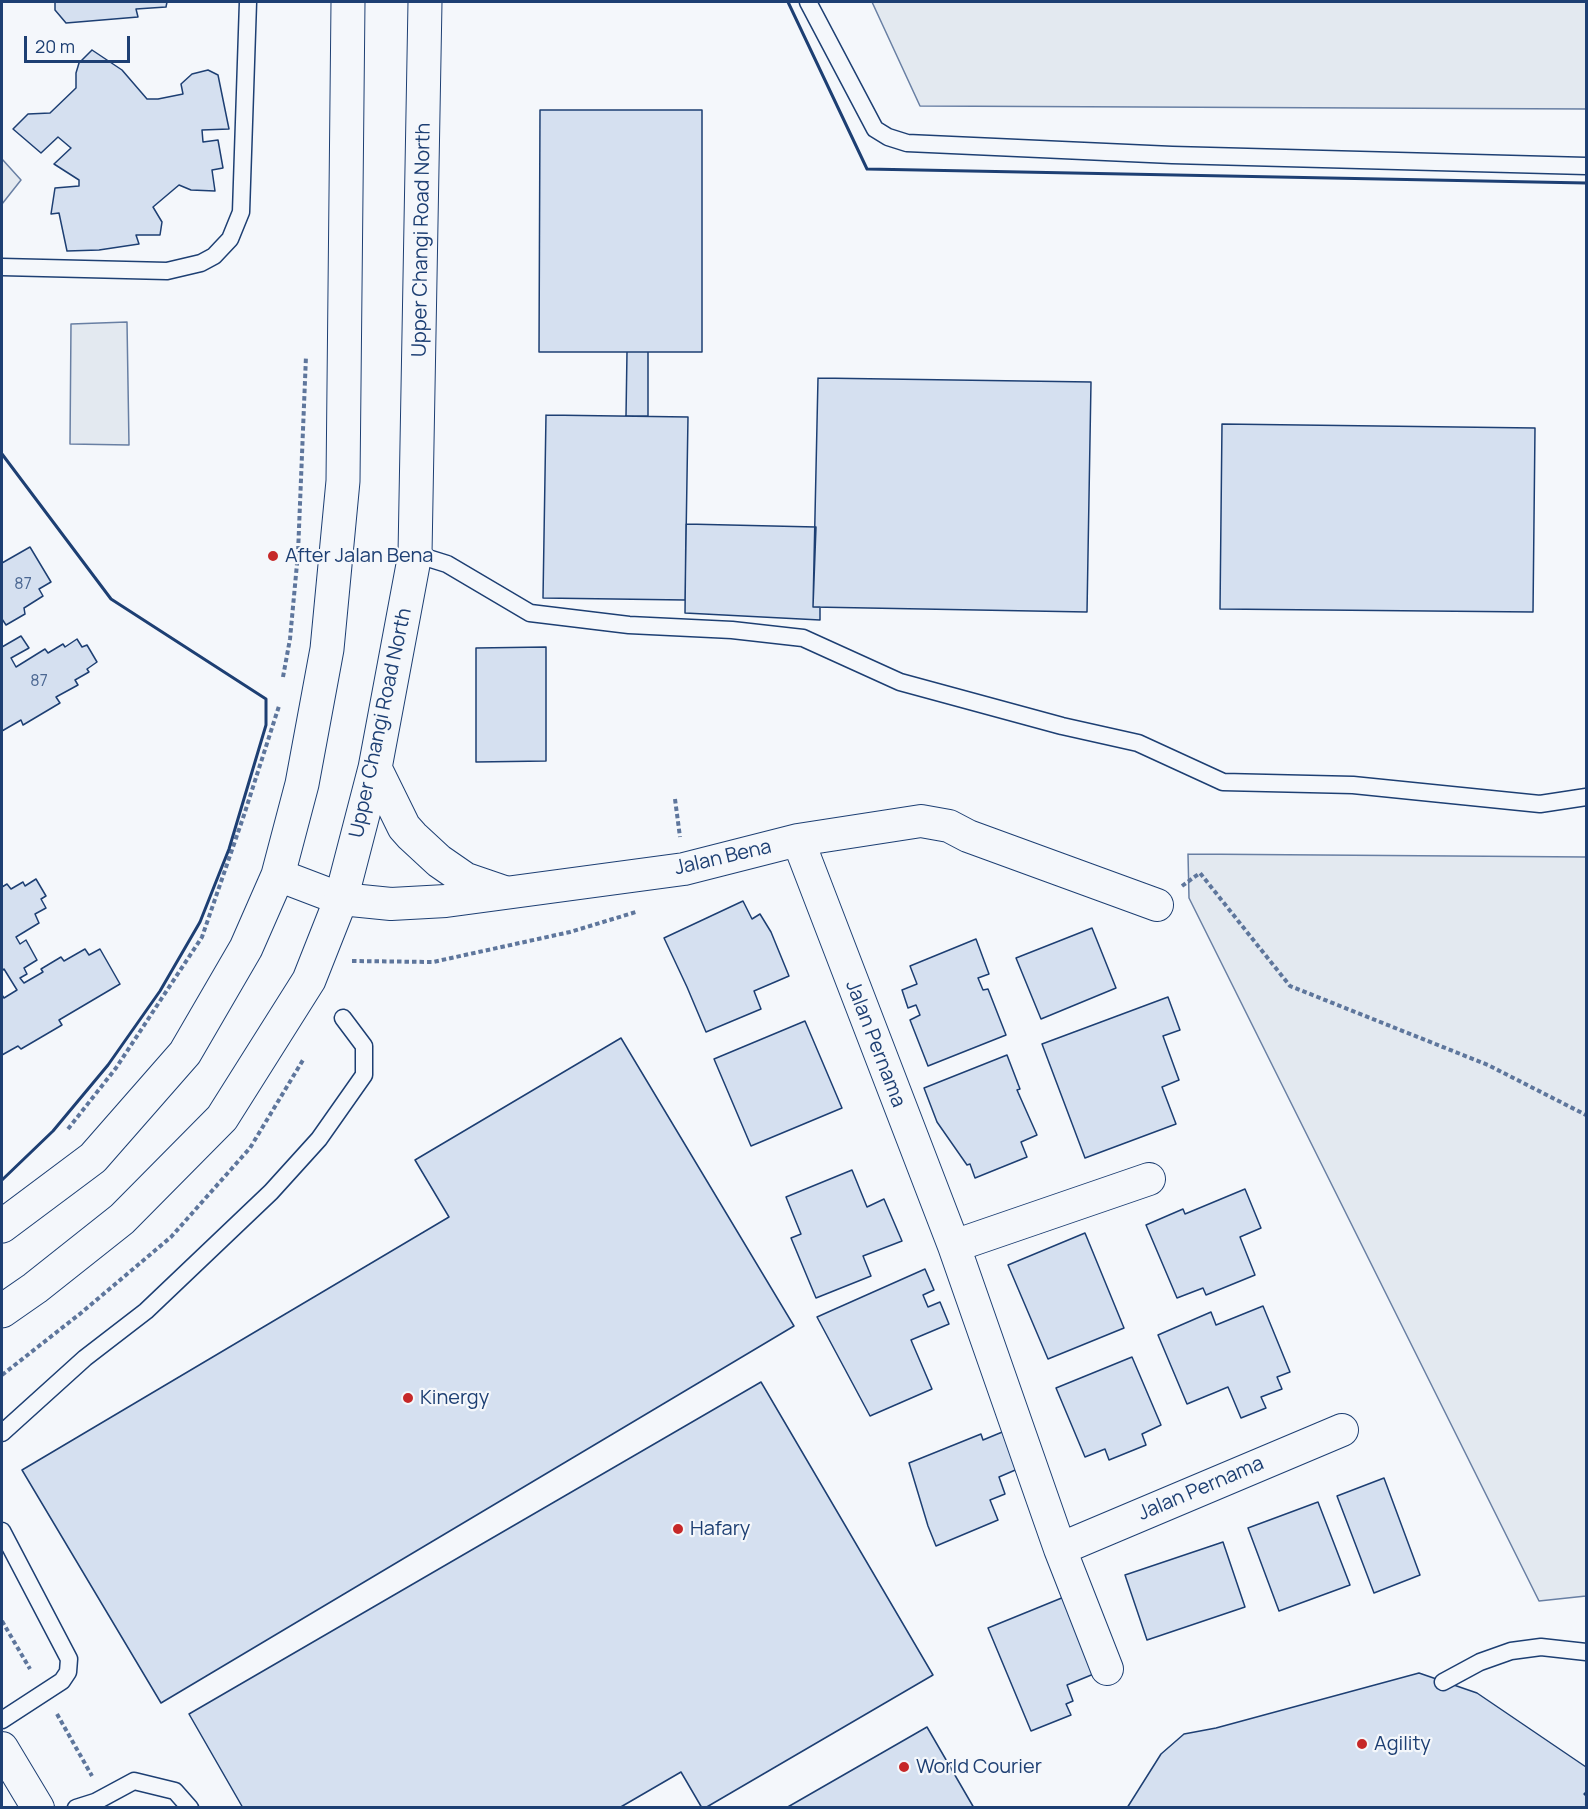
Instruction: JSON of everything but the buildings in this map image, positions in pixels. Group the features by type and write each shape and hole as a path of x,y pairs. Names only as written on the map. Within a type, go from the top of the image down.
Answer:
{"street":[{"path":"2,1226 93,1158 185,1053 246,948 278,875 302,784 327,649 343,481 348,2"},
{"name":"Upper Changi Road North","path":"2,1311 35,1288 122,1219 222,1118 309,980 341,899 375,768 415,554 425,2"},
{"path":"375,768 404,826 412,836 439,861 465,879 503,892"},
{"name":"Jalan Bena","path":"278,875 341,899 391,904 446,901 684,869 798,840 921,821 949,826 968,836 1157,905"},
{"name":"Jalan Pernama","path":"798,840 954,1246 1060,1549 1107,1669"},
{"path":"954,1246 1149,1179"},
{"name":"Jalan Pernama","path":"1060,1549 1342,1430"},
{"path":"6,1767 38,1808"}],"lane":[{"path":"2,267 167,271 214,256 230,239 241,212 248,2"},
{"path":"808,2 875,129 888,137 907,143 1339,161 1587,166"},
{"path":"415,554 447,564 530,613 630,625 732,630 804,638 900,682 1062,726 1138,743 1224,782 1353,785 1540,804 1587,797"},
{"path":"2,1433 85,1358 146,1311 271,1192 320,1139 364,1076 364,1046 343,1018"},
{"path":"2,1531 69,1659 68,1672 62,1681 2,1720"},
{"path":"1443,1682 1480,1662 1510,1651 1541,1647 1587,1652"},
{"path":"76,1808 95,1802 134,1781 175,1791 190,1808"}],"path":[{"path":"282,684 290,639 298,553 307,345"},
{"path":"65,1133 116,1068 202,937 244,815 280,695"},
{"path":"1157,905 1200,873 1290,986 1488,1065 1587,1115"},
{"path":"350,960 433,962 570,932 638,911"}],"shaded area":[{"path":"872,2 1586,2 1586,109 920,106"},
{"path":"2,159 21,180 2,204"},
{"path":"127,322 129,445 70,444 71,324"},
{"path":"1188,854 1586,857 1586,1596 1539,1601 1189,898"}],"wall":[{"path":"788,2 867,169 1586,183"},
{"path":"2,454 111,599 266,699 266,725 229,849 200,922 160,991 108,1065 53,1131 2,1180"}],"place":[{"name":"After Jalan Bena","path":"273,556"},
{"name":"Kinergy","path":"408,1398"},
{"name":"Hafary","path":"678,1529"},
{"name":"Agility","path":"1362,1744"},
{"name":"World Courier","path":"904,1767"}]}
